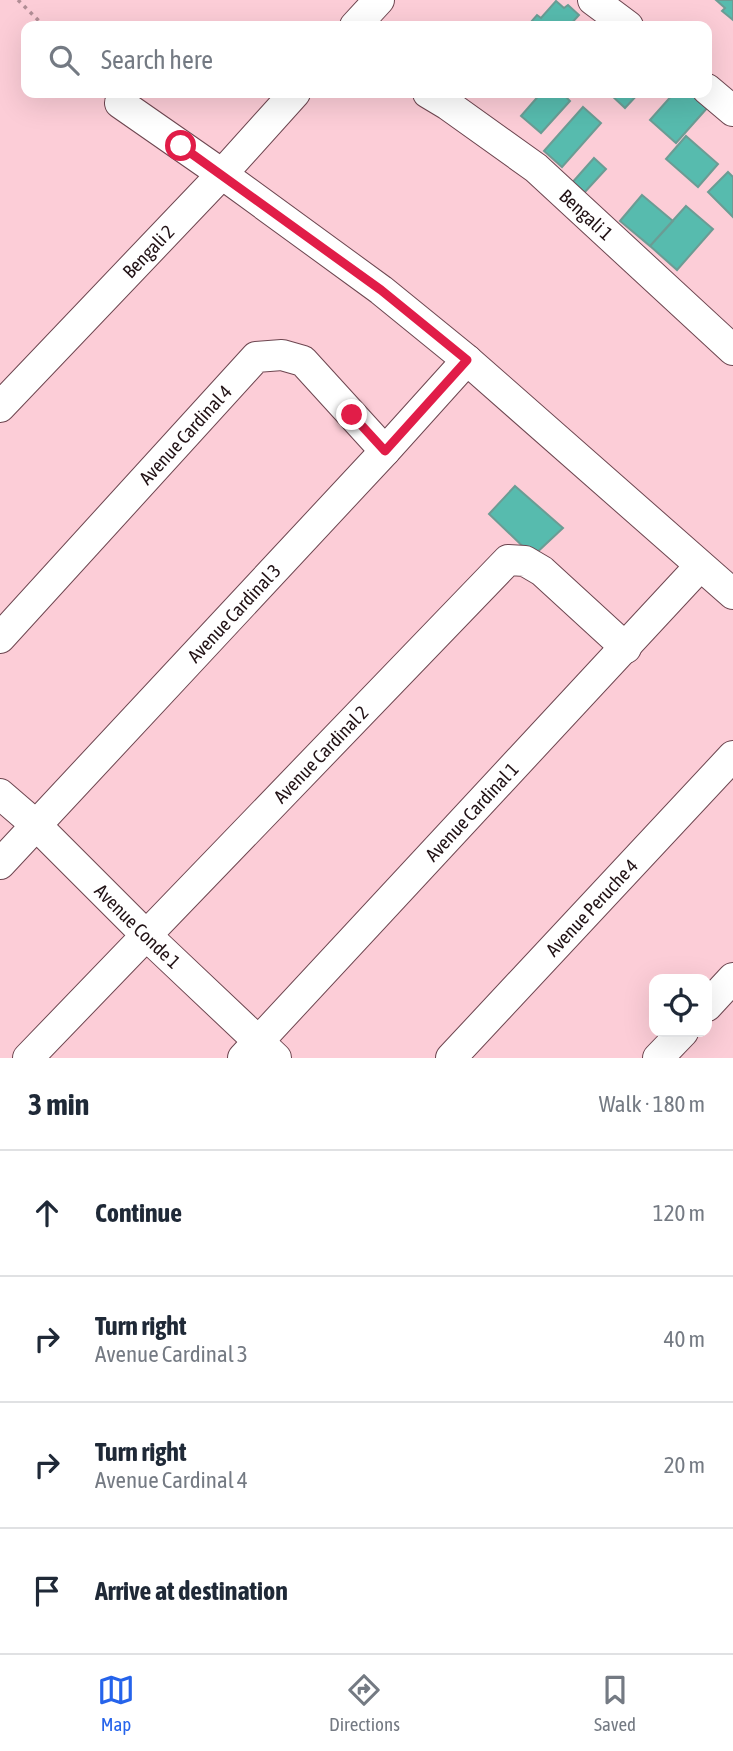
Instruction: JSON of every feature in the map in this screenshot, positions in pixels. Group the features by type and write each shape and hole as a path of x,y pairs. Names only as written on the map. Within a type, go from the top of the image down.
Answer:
{"street":[{"path":"360,21 379,0"},
{"path":"593,0 621,21"},
{"path":"712,93 733,111"},
{"name":"Bengali 2","path":"0,407 222,174 290,98"},
{"name":"Bengali 1","path":"436,98 536,168 733,350"},
{"path":"120,103 381,290 467,360 733,594"},
{"name":"Avenue Cardinal 4","path":"0,638 256,357 282,355 303,361 385,451"},
{"name":"Avenue Cardinal 3","path":"0,864 467,360"},
{"name":"Avenue Cardinal 2","path":"28,1058 508,560 525,561 542,571 626,648"},
{"name":"Avenue Cardinal 1","path":"259,1053 701,566"},
{"name":"Avenue Peruche 4","path":"451,1058 733,756"},
{"name":"Avenue Conde 1","path":"0,794 36,825 259,1053"},
{"path":"712,1001 733,978"},
{"path":"658,1058 677,1037"}],"path":[{"path":"18,0 39,21"}],"building":[{"path":"716,0 733,0 733,20 722,11 725,8"},
{"path":"556,1 564,8 568,5 579,15 574,21 532,21 537,15 541,18"},
{"path":"537,98 567,98 570,101 541,133 521,116"},
{"path":"614,98 634,98 625,108"},
{"path":"670,98 698,98 708,107 676,143 650,120"},
{"path":"583,107 601,123 562,167 544,151"},
{"path":"686,136 718,164 698,187 666,159"},
{"path":"594,158 606,169 583,194 571,184"},
{"path":"728,172 733,177 733,217 708,192"},
{"path":"642,195 673,221 650,246 620,221"},
{"path":"686,206 713,229 677,270 650,246"},
{"path":"515,486 563,528 533,556 489,514"}],"route":[{"path":"181,146 381,290 467,360 385,451 352,415"}]}
